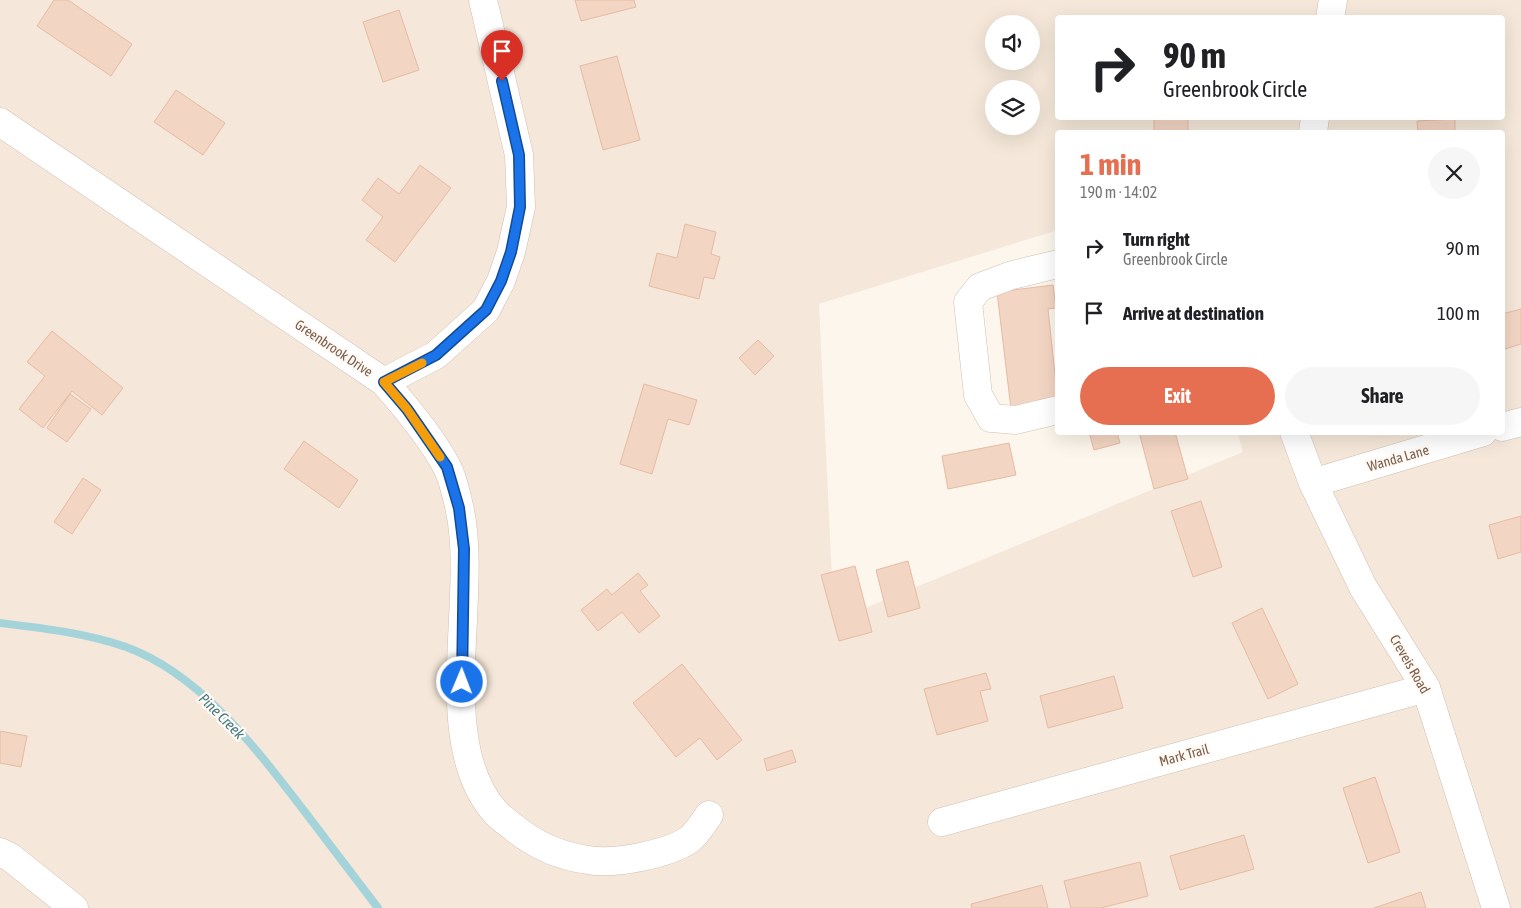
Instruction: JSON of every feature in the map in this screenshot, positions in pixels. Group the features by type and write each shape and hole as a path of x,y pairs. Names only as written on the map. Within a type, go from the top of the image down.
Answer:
{"street":[{"path":"384,382 436,355 486,310 501,281 511,252 520,207 519,155 482,0"},
{"path":"1330,15 1333,0"},
{"name":"Greenbrook Drive","path":"0,122 384,382 407,409 447,467 459,508 464,549 462,722 468,758 479,787 496,813 540,847 566,857 593,861 625,861 659,852 690,839 709,815"},
{"path":"1055,265 1012,275 980,287 968,302 978,395 991,418 1016,420 1055,411"},
{"path":"1505,426 1521,422"},
{"name":"Creveis Road","path":"1295,435 1313,483 1362,587 1426,688 1496,908"},
{"name":"Wanda Lane","path":"1313,483 1473,435"},
{"name":"Mark Trail","path":"942,822 1426,688"},
{"path":"0,852 10,857 74,908"}],"shaded area":[{"path":"0,0 1521,0 1521,908 0,908"}],"building":[{"path":"54,0 68,0 132,44 111,76 37,26"},
{"path":"575,0 634,0 636,7 581,21"},
{"path":"399,10 419,70 383,82 363,22"},
{"path":"617,56 640,140 603,150 580,66"},
{"path":"176,90 225,123 203,155 154,122"},
{"path":"1154,120 1188,120 1188,130 1154,130"},
{"path":"1455,120 1455,130 1418,130 1417,121"},
{"path":"420,165 451,188 395,262 366,240 383,217 362,200 378,178 399,194"},
{"path":"685,224 716,232 711,254 720,257 714,279 704,277 699,299 649,286 657,253 677,258"},
{"path":"1053,285 1055,308 1048,309 1055,375 1055,403 1011,409 997,292"},
{"path":"1521,309 1521,344 1505,349 1505,313"},
{"path":"52,331 123,388 102,415 72,391 43,428 19,409 45,376 27,362"},
{"path":"758,340 774,356 755,375 739,358"},
{"path":"644,384 697,400 689,425 668,419 652,474 620,464"},
{"path":"70,394 91,409 67,442 47,428"},
{"path":"1090,435 1118,435 1120,443 1094,450"},
{"path":"1140,435 1176,435 1188,479 1154,489"},
{"path":"304,441 358,480 339,508 284,469"},
{"path":"1009,443 1016,475 948,489 942,456"},
{"path":"83,478 101,490 72,534 54,522"},
{"path":"1201,501 1222,567 1193,577 1171,511"},
{"path":"1521,516 1521,552 1498,559 1489,525"},
{"path":"908,561 920,608 888,617 876,570"},
{"path":"855,566 872,632 839,641 821,575"},
{"path":"638,573 648,585 640,591 660,616 639,633 622,612 598,631 581,610 607,589 612,595"},
{"path":"1262,608 1298,684 1268,699 1232,623"},
{"path":"682,664 742,740 717,760 700,738 676,757 633,703"},
{"path":"986,673 991,689 980,691 988,721 937,735 924,689"},
{"path":"1114,676 1123,708 1048,728 1040,696"},
{"path":"0,731 27,736 21,767 0,763"},
{"path":"792,750 796,762 767,771 764,759"},
{"path":"1375,777 1400,852 1368,863 1343,788"},
{"path":"1244,835 1254,869 1180,890 1170,856"},
{"path":"1140,862 1148,896 1101,908 1071,908 1064,881"},
{"path":"1042,885 1048,908 972,908 971,904"},
{"path":"1421,892 1426,908 1374,908"}],"waterway":[{"name":"Pine Creek","path":"0,623 64,632 111,642 153,659 179,676 226,717 268,764 378,908"}],"slow traffic":[{"path":"422,363 384,382 407,409 440,457"}],"route":[{"path":"462,682 464,549 459,508 447,467 407,409 384,382 436,355 486,310 501,281 511,252 520,207 519,155 502,81"}]}
